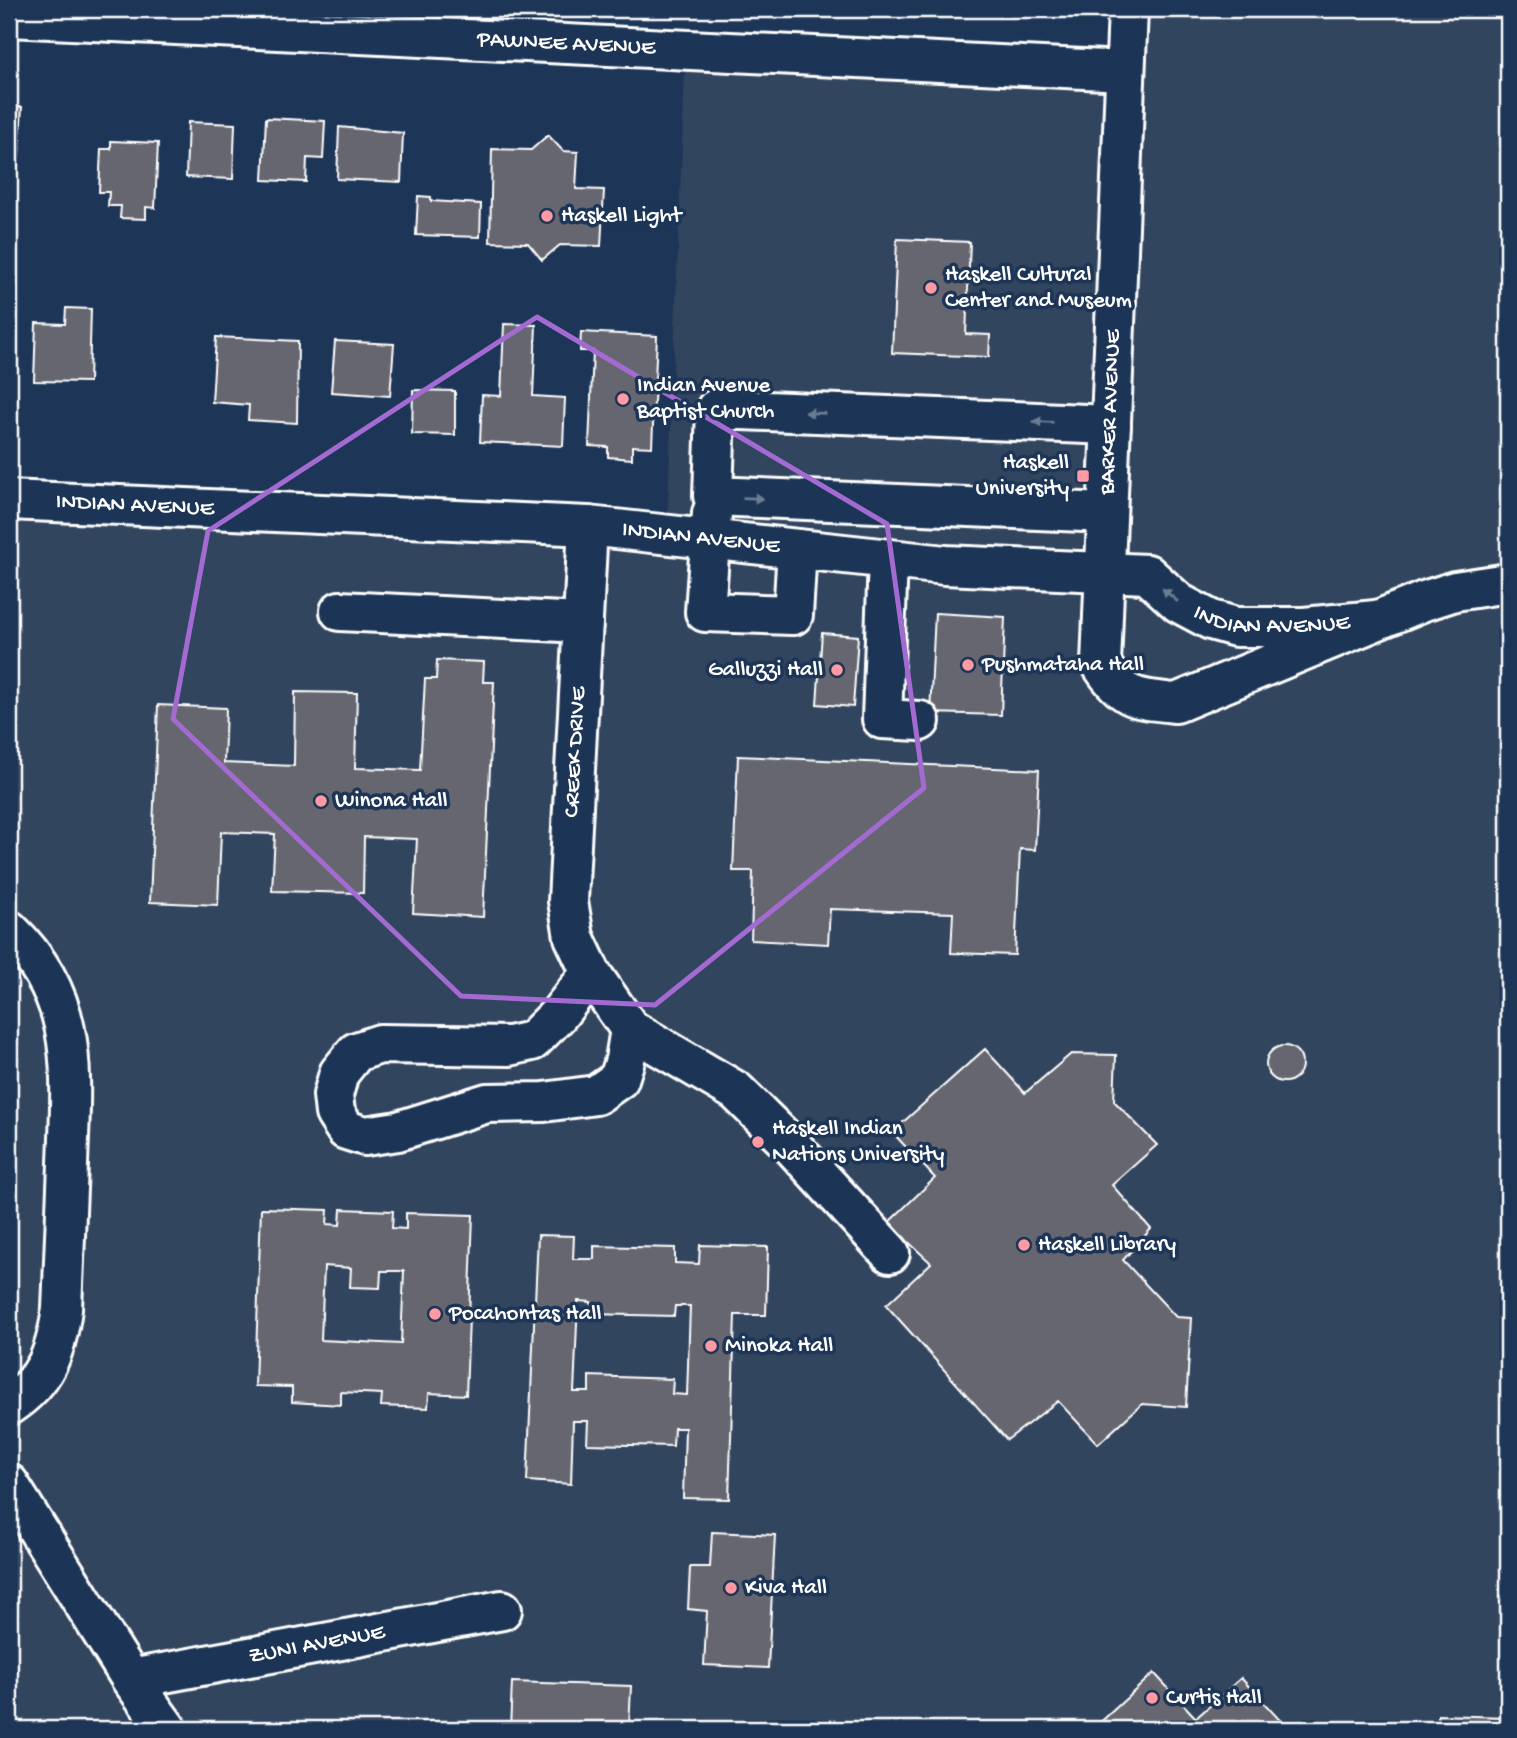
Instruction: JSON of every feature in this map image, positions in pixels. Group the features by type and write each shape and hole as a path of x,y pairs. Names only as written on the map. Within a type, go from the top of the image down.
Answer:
{"street":[{"name":"BARKER AVENUE","path":"1115,686 1101,664 1128,9"},
{"name":"PAWNEE AVENUE","path":"9,17 1125,71"},
{"path":"797,549 793,615 705,612 716,409 1111,425"},
{"path":"713,496 1107,513"},
{"name":"INDIAN AVENUE","path":"9,500 588,526 945,565 1146,574 1179,603 1211,620 1236,627 1304,628 1376,620"},
{"name":"CREEK DRIVE","path":"588,526 568,901 574,937 591,973 631,1028"},
{"path":"888,559 882,719 920,721"},
{"name":"INDIAN AVENUE","path":"1115,686 1138,699 1176,704 1424,601 1455,591 1508,583"},
{"path":"340,611 583,623"},
{"path":"9,930 42,969 57,1002 68,1041 71,1084 62,1309 57,1342 44,1373 22,1396 9,1405"},
{"path":"591,973 558,1016 532,1041 509,1046 380,1044 356,1052 339,1073 332,1095 335,1112 346,1130 365,1136 398,1131 487,1103 544,1102 596,1095 619,1079 631,1028 736,1091 789,1143 890,1253"},
{"path":"9,1484 131,1679 167,1729"},
{"name":"ZUNI AVENUE","path":"131,1679 502,1610"}],"highlighted area":[{"path":"537,317 887,524 924,788 655,1005 461,996 173,719 208,531"}],"shaded area":[{"name":"Haskell Indian Nations University","path":"1147,9 1508,9 1508,1729 9,1729 9,521 666,555 685,69 1143,91"}],"building":[{"path":"9,106 22,107 19,156 9,156"},
{"path":"266,118 325,121 323,159 307,158 306,182 263,180"},
{"path":"188,122 235,124 233,179 186,177"},
{"path":"339,127 403,133 401,182 337,179"},
{"name":"Haskell Light","path":"548,135 563,151 578,152 576,189 604,190 601,246 560,245 542,260 528,243 490,242 492,149 531,150"},
{"path":"111,141 158,143 155,208 146,207 146,219 120,218 121,206 108,206 109,192 99,192 101,149 111,149"},
{"path":"418,196 431,197 431,201 481,204 480,237 416,235"},
{"name":"Haskell Cultural Center and Museum","path":"897,239 970,242 966,334 990,335 989,357 892,353"},
{"path":"66,308 91,309 89,382 34,381 36,323 65,324"},
{"path":"504,324 536,325 533,396 565,398 563,446 480,442 482,395 501,396"},
{"name":"Indian Avenue Baptist Church","path":"581,332 657,336 652,447 632,446 632,459 608,457 608,447 589,446 593,351 580,351"},
{"path":"216,337 298,341 297,423 248,420 249,405 212,402"},
{"path":"335,341 394,344 390,396 331,392"},
{"path":"413,390 455,391 455,435 412,434"},
{"name":"Pushmataha Hall","path":"935,613 1005,617 1001,715 930,713"},
{"name":"Galluzzi Hall","path":"822,633 858,636 853,707 817,704"},
{"name":"Winona Hall","path":"437,660 484,662 483,682 494,682 483,917 413,913 417,839 364,837 363,893 272,891 275,834 221,832 218,905 150,902 158,705 226,708 224,763 294,766 295,692 357,693 355,768 420,770 425,679 436,679"},
{"path":"738,756 1039,770 1035,850 1020,849 1015,955 951,953 953,913 830,909 828,944 751,940 753,871 733,871"},
{"path":"1284,1046 1297,1051 1302,1064 1297,1077 1284,1082 1271,1077 1266,1064 1271,1051"},
{"name":"Haskell Library","path":"985,1049 1025,1093 1071,1054 1116,1055 1114,1101 1157,1145 1112,1185 1151,1229 1123,1260 1176,1317 1191,1318 1186,1407 1142,1404 1098,1444 1058,1401 1007,1440 886,1305 931,1263 888,1223 935,1178 892,1132"},
{"name":"Pocahontas Hall","path":"261,1208 328,1210 327,1224 340,1225 341,1209 393,1211 392,1228 406,1229 406,1213 473,1215 466,1395 429,1393 428,1408 381,1406 382,1394 341,1392 341,1405 292,1402 292,1387 255,1386","holes":["324,1266 351,1268 350,1287 380,1288 381,1271 404,1271 401,1344 321,1340"]},
{"name":"Minoka Hall","path":"538,1235 574,1236 573,1259 594,1259 594,1246 675,1248 675,1263 699,1264 700,1245 768,1247 766,1315 735,1315 729,1499 683,1498 685,1428 674,1428 673,1446 587,1444 588,1421 573,1421 571,1484 527,1481","holes":["578,1301 591,1302 590,1314 674,1316 675,1306 690,1306 687,1395 672,1394 673,1379 589,1376 589,1392 574,1392"]},
{"name":"Kiva Hall","path":"712,1532 775,1535 768,1668 704,1665 707,1611 688,1609 690,1567 710,1567"},
{"name":"Curtis Hall","path":"1154,1673 1196,1718 1241,1678 1288,1729 1093,1729"},
{"path":"512,1682 631,1686 629,1729 510,1729"},
{"path":"1438,1715 1508,1717 1508,1729 1438,1729"}],"place":[{"name":"Haskell Light","path":"547,216"},
{"name":"Haskell Cultural Center and Museum","path":"931,288"},
{"name":"Indian Avenue Baptist Church","path":"623,399"},
{"name":"Haskell University","path":"1083,476"},
{"name":"Pushmataha Hall","path":"968,665"},
{"name":"Galluzzi Hall","path":"837,670"},
{"name":"Winona Hall","path":"321,801"},
{"name":"Haskell Indian Nations University","path":"758,1142"},
{"name":"Haskell Library","path":"1024,1245"},
{"name":"Pocahontas Hall","path":"435,1314"},
{"name":"Minoka Hall","path":"711,1346"},
{"name":"Kiva Hall","path":"731,1588"},
{"name":"Curtis Hall","path":"1152,1698"}]}
